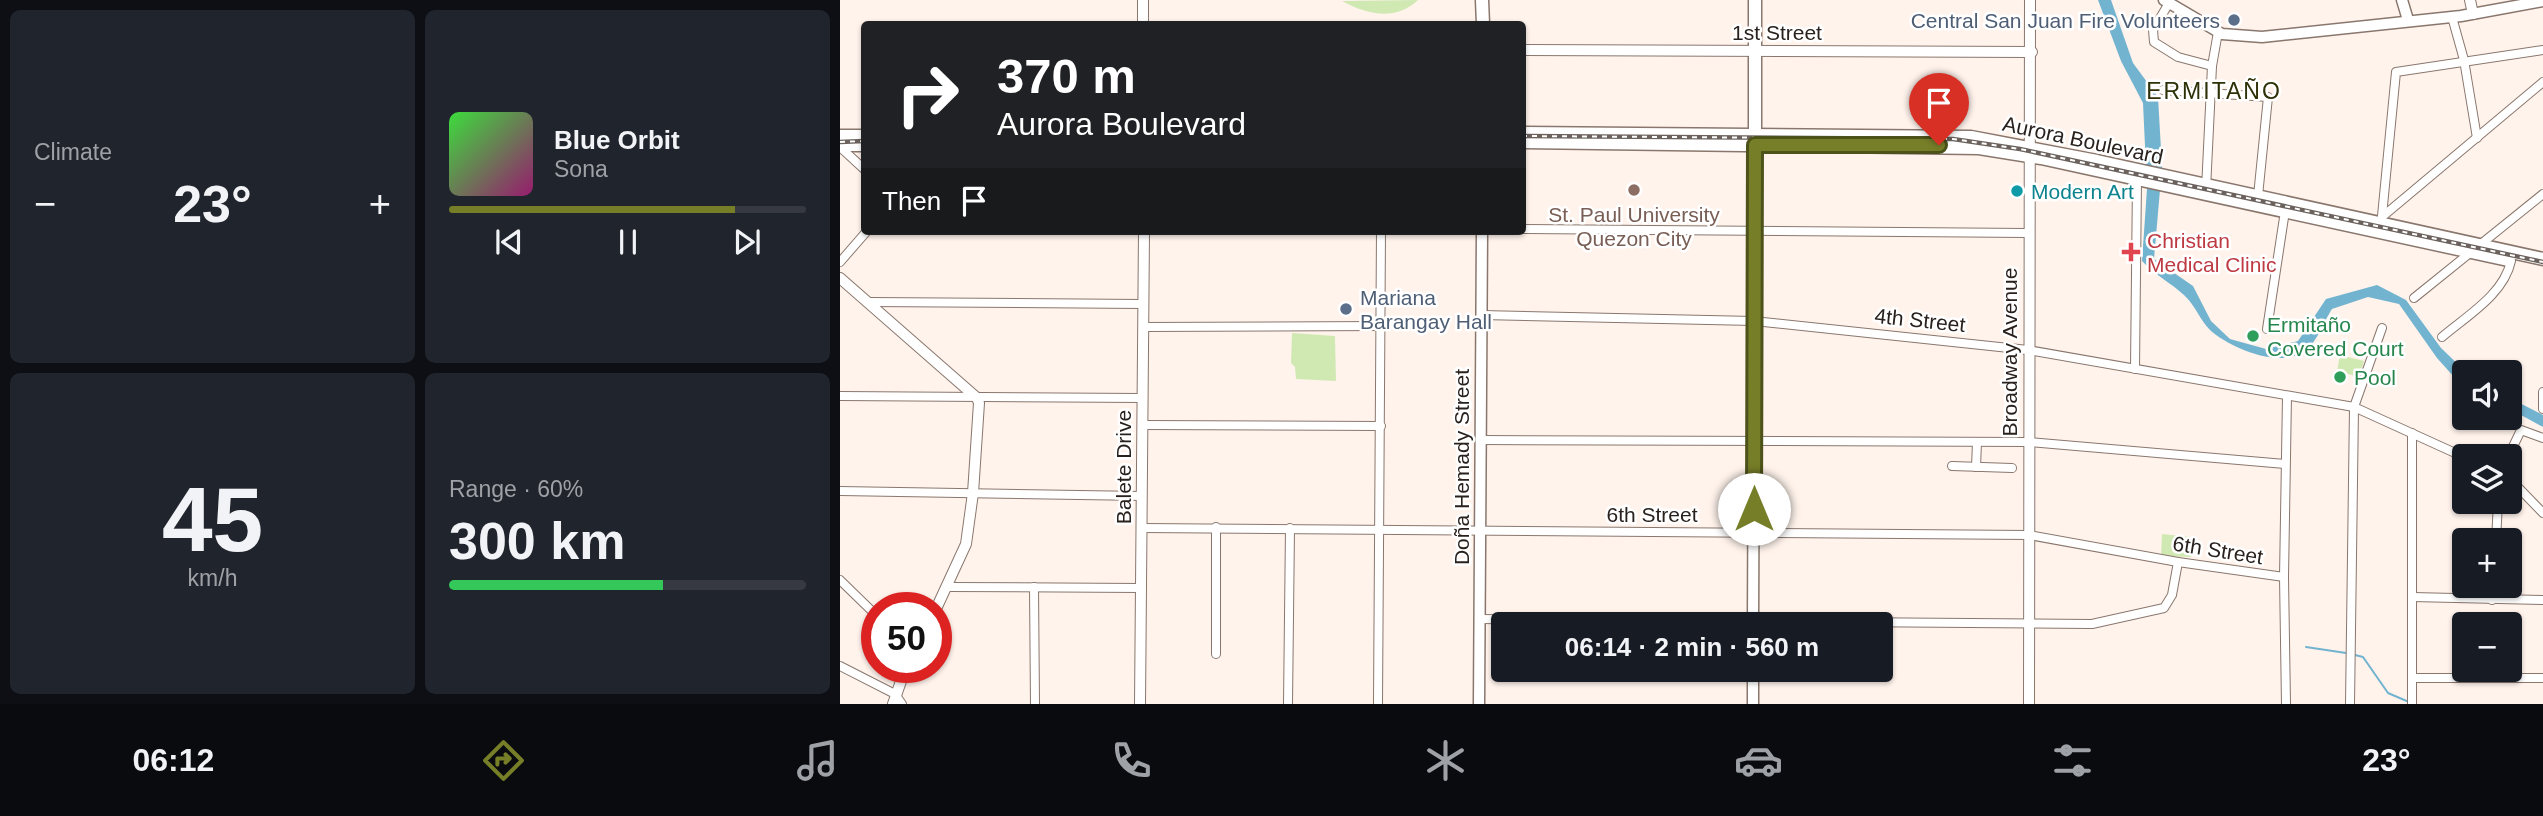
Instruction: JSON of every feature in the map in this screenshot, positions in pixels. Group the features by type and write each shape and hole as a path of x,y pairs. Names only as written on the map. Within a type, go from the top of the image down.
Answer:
{"main road":[{"path":"1482,0 1483,21"},
{"path":"1753,612 1755,0"},
{"path":"2402,0 2408,20"},
{"path":"2167,2 2218,32 2262,37 2473,14 2536,2"},
{"name":"Aurora Boulevard","path":"1526,133 1953,146 2028,151 2206,190 2285,211 2380,224 2511,261 2543,267"},
{"path":"840,136 861,136"},
{"name":"Aurora Boulevard","path":"1526,142 1755,139"},
{"path":"840,146 861,145"},
{"name":"Aurora Boulevard","path":"2206,190 2258,196 2322,215"},
{"name":"Doña Hemady Street","path":"1479,704 1482,235"},
{"name":"Aurora Boulevard","path":"2474,249 2543,259"},
{"path":"1753,682 1753,704"}],"street":[{"path":"1143,0 1143,21"},
{"name":"Broadway Avenue","path":"2029,704 2030,0"},
{"path":"2470,0 2473,14"},
{"path":"2167,2 2153,30 2154,42 2178,57 2212,66"},
{"path":"2452,16 2464,60 2477,138"},
{"path":"2206,190 2212,66 2218,32"},
{"name":"1st Street","path":"1526,50 2032,52"},
{"path":"2380,224 2396,72 2543,50"},
{"path":"2380,224 2389,208 2543,82"},
{"path":"2163,90 2268,97 2258,196"},
{"path":"840,146 861,166"},
{"path":"2136,369 2142,177"},
{"path":"2414,298 2543,194"},
{"path":"2382,197 2389,208"},
{"path":"2267,329 2285,211"},
{"path":"1526,229 1755,233 2028,233"},
{"path":"840,262 864,235"},
{"name":"Balete Drive","path":"1140,704 1144,235"},
{"path":"1378,704 1381,235"},
{"path":"2442,337 2497,290 2506,277 2511,261"},
{"path":"840,278 977,398"},
{"path":"869,302 1143,304"},
{"name":"4th Street","path":"1481,315 1754,321 2028,350 2354,407 2452,451"},
{"path":"1143,327 1382,326"},
{"path":"2350,704 2354,407 2382,328"},
{"path":"2542,408 2543,392"},
{"path":"840,396 1142,398"},
{"path":"2286,704 2284,577 2287,396"},
{"path":"945,592 964,553 973,493 977,398"},
{"path":"1142,425 1381,426"},
{"path":"2514,444 2521,430 2543,438"},
{"path":"2412,433 2412,702"},
{"path":"1481,440 2029,442 2285,464"},
{"path":"1976,467 1978,442"},
{"path":"1952,466 2012,468"},
{"path":"840,491 1142,496"},
{"path":"2522,492 2543,513"},
{"path":"1216,527 1216,654"},
{"name":"6th Street","path":"1142,528 2029,535 2178,562 2284,577"},
{"path":"1288,704 1290,528"},
{"path":"1893,625 2092,624 2164,608 2172,595 2178,562"},
{"path":"840,580 861,600"},
{"path":"948,587 1141,588"},
{"path":"1034,587 1035,704"},
{"path":"2412,597 2543,600"},
{"path":"1479,619 1491,619"},
{"path":"840,666 902,704"},
{"path":"2413,678 2543,678"}],"green space":[{"path":"1418,0 1400,11 1380,14 1342,1"},
{"path":"1292,333 1335,336 1336,381 1296,379 1295,367 1291,363"},
{"path":"2340,355 2364,361 2359,377 2337,371"},
{"path":"2162,534 2191,537 2191,557 2161,556"}],"water":[{"path":"2098,0 2111,0 2133,63 2158,97 2162,167 2154,259 2193,286 2211,321 2230,339 2266,349 2298,341 2326,299 2377,285 2406,300 2441,348 2453,360 2452,375 2399,304 2368,297 2332,309 2317,337 2306,350 2296,356 2283,358 2256,354 2230,344 2210,330 2184,295 2142,261 2147,189 2143,103 2121,61"},
{"path":"2522,404 2543,415 2543,427 2522,416"}],"waterway":[{"path":"2306,647 2346,653"},
{"path":"2355,655 2363,657 2388,693 2409,702"}],"railway":[{"path":"1526,136 1953,139 2020,149 2543,262"},
{"path":"840,142 861,141"}],"place":[{"name":"Central San Juan Fire Volunteers","path":"2234,20"},
{"name":"St. Paul University Quezon City","path":"1634,190"},
{"name":"Modern Art","path":"2017,191"},
{"name":"Christian Medical Clinic","path":"2131,252"},
{"name":"Mariana Barangay Hall","path":"1346,309"},
{"name":"Ermitaño Covered Court","path":"2253,336"},
{"name":"Pool","path":"2340,377"}],"district":[{"name":"ERMITAÑO","path":"2214,91"}],"route":[{"path":"1754,509 1755,145 1939,145"}]}
